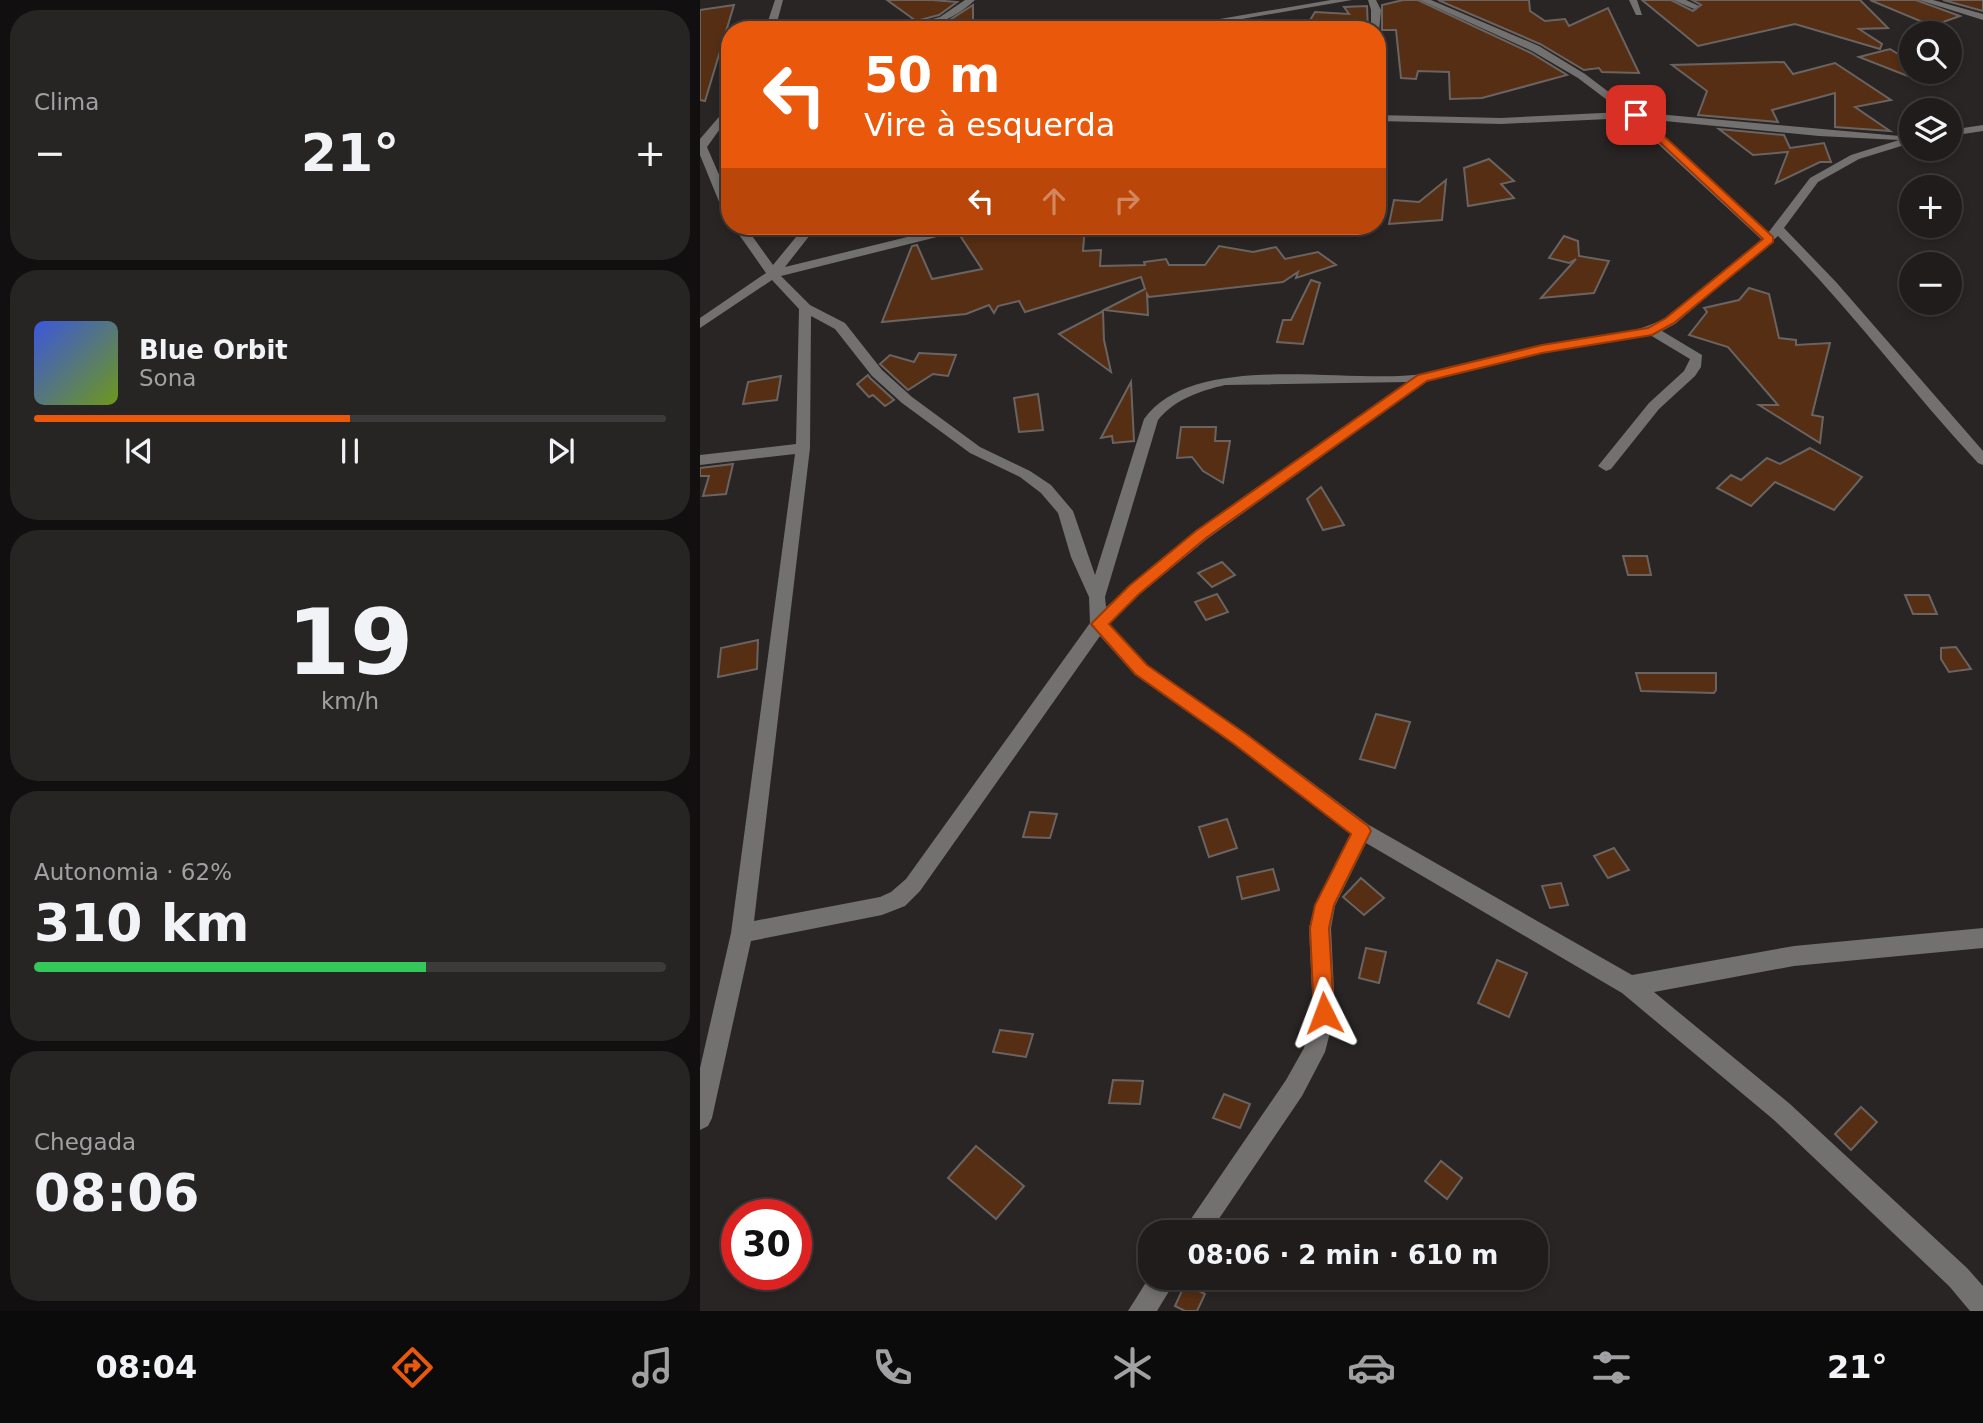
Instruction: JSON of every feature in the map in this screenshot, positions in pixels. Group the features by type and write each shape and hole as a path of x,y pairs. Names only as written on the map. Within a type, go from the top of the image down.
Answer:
{"street":[{"path":"773,21 779,0"},
{"path":"934,21 943,19 971,0"},
{"path":"1307,0 1321,4"},
{"path":"1216,21 1348,0"},
{"path":"1372,0 1376,21"},
{"path":"1424,0 1518,38 1553,58 1636,115 1774,234 1813,262 1955,431 1983,460"},
{"path":"1633,0 1639,13"},
{"path":"1677,0 1694,6"},
{"path":"1923,0 1983,17"},
{"path":"1386,118 1501,121 1636,115 1899,138"},
{"path":"721,119 702,143 721,197"},
{"path":"1962,131 1983,128"},
{"path":"1097,597 1142,445 1151,419 1161,407 1196,388 1225,381 1422,378 1542,349 1652,331 1670,321 1774,234 1814,180 1855,157 1899,143"},
{"path":"745,235 773,274 805,308 840,326 877,373 907,400 975,450 1046,489 1065,511 1079,557 1097,597 1099,624 1141,670 1240,739 1362,831 1630,986 1782,1112 1958,1278 1983,1306"},
{"path":"700,324 773,274 804,235"},
{"path":"773,274 929,235"},
{"path":"700,1118 742,933 803,448 805,308"},
{"path":"1606,466 1656,403 1683,383 1695,367 1697,358 1692,353 1652,331"},
{"path":"742,933 882,906 898,899 921,873 1099,624 1134,590 1201,535 1422,378"},
{"path":"700,460 803,448"},
{"path":"1203,1220 1294,1087 1314,1052 1324,1013 1320,928 1322,916 1362,831"},
{"path":"1630,986 1794,956 1983,938"},
{"path":"1141,1311 1156,1290"}],"building":[{"path":"887,0 957,2 939,15 916,21"},
{"path":"1418,0 1531,53 1567,75 1482,98 1450,99 1449,72 1418,71 1416,79 1401,78 1396,30 1386,30 1386,21 1382,21 1382,5"},
{"path":"1438,0 1529,0 1530,11 1545,21 1565,19 1569,26 1608,8 1639,73 1602,72 1599,68 1584,70 1540,44"},
{"path":"1642,0 1671,0 1693,11 1701,5 1692,0 1860,0 1888,28 1859,29 1882,44 1880,49 1795,24 1698,46"},
{"path":"1870,0 1916,0 1960,16 1946,21 1920,21"},
{"path":"1943,0 1983,0 1983,11"},
{"path":"734,5 729,21 721,21 721,48 705,101 700,100 700,10"},
{"path":"973,5 973,21 948,21"},
{"path":"1367,6 1368,21 1310,21 1315,12 1349,14 1344,7"},
{"path":"1890,49 1899,55 1899,73 1859,57"},
{"path":"1784,62 1793,74 1835,63 1891,100 1855,107 1890,131 1835,127 1835,93 1772,110 1778,122 1698,115 1707,91 1672,65"},
{"path":"1719,129 1784,135 1790,148 1824,143 1831,162 1820,162 1776,183 1788,152 1753,155"},
{"path":"1489,159 1514,181 1501,184 1514,198 1468,206 1464,168"},
{"path":"1446,180 1442,220 1389,224 1394,200 1419,202"},
{"path":"1084,235 1083,251 1101,250 1100,266 1145,265 1144,262 1166,259 1169,265 1205,265 1219,246 1253,252 1276,247 1285,259 1318,252 1336,265 1296,278 1298,272 1283,282 1149,297 1147,294 1148,315 1104,310 1145,289 1141,277 1025,312 1019,301 998,306 994,313 989,305 966,314 882,322 912,246 917,245 932,279 982,269 961,237"},
{"path":"1564,236 1578,241 1579,256 1609,261 1594,293 1541,298 1576,259 1569,263 1549,258"},
{"path":"1311,280 1320,283 1303,344 1277,342 1283,320 1291,320"},
{"path":"1749,288 1769,294 1779,338 1796,340 1796,345 1830,343 1812,415 1823,417 1820,443 1759,405 1778,405 1728,347 1689,335 1707,312 1704,308 1739,300"},
{"path":"1103,311 1104,340 1111,372 1059,334"},
{"path":"919,353 956,355 948,376 933,374 908,390 880,364 890,355 914,362"},
{"path":"868,375 894,400 885,406 873,395 869,397 857,384"},
{"path":"781,376 777,400 743,404 748,382"},
{"path":"1131,382 1134,441 1113,443 1112,436 1101,438"},
{"path":"1038,394 1043,430 1019,432 1014,398"},
{"path":"1181,427 1216,427 1215,441 1230,441 1223,483 1203,471 1192,457 1177,458"},
{"path":"1810,448 1862,477 1834,510 1775,482 1751,506 1717,488 1731,475 1741,480 1767,458 1780,464"},
{"path":"733,464 726,494 703,496 709,476 700,476 700,468"},
{"path":"1321,487 1344,525 1323,530 1307,499"},
{"path":"1623,556 1647,556 1651,575 1628,575"},
{"path":"1222,562 1235,575 1212,587 1198,573"},
{"path":"1217,594 1228,612 1206,620 1195,602"},
{"path":"1905,595 1929,595 1937,614 1913,614"},
{"path":"758,640 757,669 718,677 721,648"},
{"path":"1956,647 1971,669 1949,672 1941,659 1941,648"},
{"path":"1636,673 1716,673 1716,690 1714,693 1641,691"},
{"path":"1376,714 1410,722 1395,768 1360,759"},
{"path":"1030,812 1057,814 1050,838 1023,837"},
{"path":"1227,819 1237,848 1209,857 1199,827"},
{"path":"1614,848 1629,870 1608,878 1594,856"},
{"path":"1273,869 1279,890 1242,899 1237,877"},
{"path":"1361,878 1384,898 1364,915 1343,897"},
{"path":"1561,883 1568,905 1550,908 1542,886"},
{"path":"1366,948 1386,952 1379,983 1359,978"},
{"path":"1497,960 1527,973 1509,1017 1478,1003"},
{"path":"1000,1030 1033,1034 1026,1057 993,1052"},
{"path":"1113,1080 1143,1081 1140,1104 1109,1103"},
{"path":"1224,1094 1250,1104 1240,1128 1213,1118"},
{"path":"1861,1107 1877,1122 1851,1150 1835,1134"},
{"path":"976,1146 1024,1186 996,1219 948,1178"},
{"path":"1441,1161 1462,1178 1447,1199 1425,1181"},
{"path":"1182,1290 1197,1290 1205,1294 1197,1311 1185,1311 1175,1306"}],"route":[{"path":"1324,1013 1320,928 1325,905 1362,831 1240,739 1141,670 1099,624 1134,590 1201,535 1422,378 1542,349 1652,331 1670,321 1769,240 1636,115"}]}
